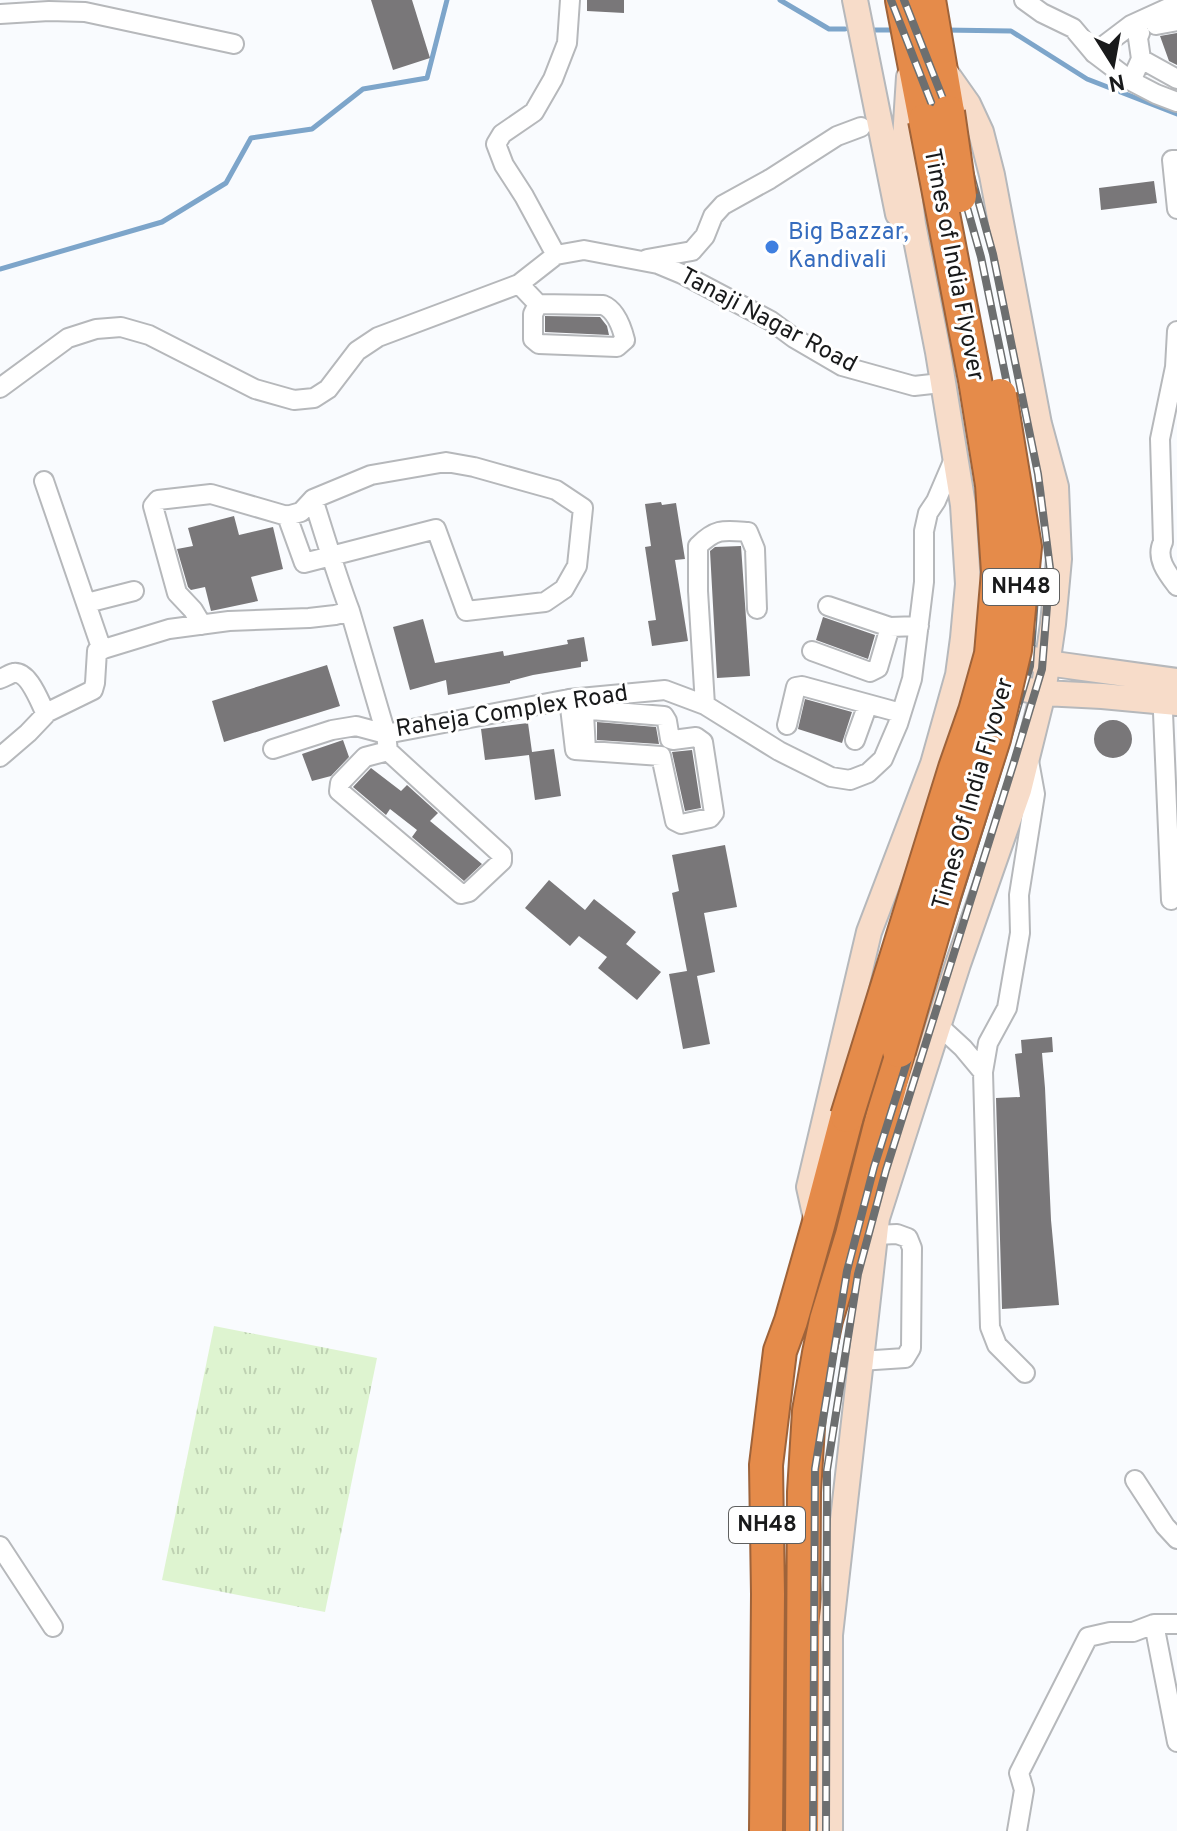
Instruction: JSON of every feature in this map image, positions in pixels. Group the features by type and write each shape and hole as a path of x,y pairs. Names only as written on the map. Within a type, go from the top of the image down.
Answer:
{"highway":[{"name":"NH48","path":"902,0 910,46"},
{"name":"NH48","path":"929,0 939,63"},
{"name":"Times of India Flyover","path":"910,46 975,380 992,485"},
{"name":"Times Of India Flyover","path":"868,1229 880,1123 945,893 994,739 1015,650 1025,547 997,381 962,207 939,63"},
{"name":"Times Of India Flyover","path":"818,1226 847,1116 991,654 998,572 992,485"},
{"name":"NH48","path":"766,1831 766,1465 780,1351 818,1226"},
{"name":"NH48","path":"802,1831 804,1492 809,1411 826,1320 868,1229"}],"street":[{"path":"0,388 68,338 96,329 121,327 149,335 255,389 294,400 314,398 328,389 357,351 378,337 519,284 556,255 504,165 496,144 502,134 534,112 553,79 567,43 570,0"},
{"path":"855,0 888,172 924,330 937,434 954,459"},
{"path":"1024,0 1073,28 1094,53 1131,81 1177,102"},
{"path":"1094,53 1131,25 1177,4"},
{"path":"0,14 85,12 234,44"},
{"path":"1148,19 1177,21"},
{"path":"1131,81 1141,59 1138,38 1148,19"},
{"path":"818,1226 809,1187 869,932 933,764 958,675 968,584 963,505 913,224 904,154 910,46"},
{"path":"1141,59 1177,79"},
{"path":"830,1831 830,1635 860,1361 868,1229 1019,790 1043,693 1059,559 1056,487 992,175 981,132 968,104 939,63"},
{"path":"640,260 692,251 723,205 837,136 861,127"},
{"path":"1177,160 1172,160 1177,209"},
{"name":"Tanaji Nagar Road","path":"556,255 584,250 658,264 771,321 842,366 914,386 932,384"},
{"path":"519,284 538,304 603,305 609,308 623,328 625,340 617,347 539,344 533,339 533,314 538,304"},
{"path":"1177,331 1175,367 1160,439 1163,542 1160,558 1177,586"},
{"path":"954,459 1044,440"},
{"name":"Raheja Complex Road","path":"313,499 350,611 387,742 569,699 665,690 705,705 779,751 831,777 850,780 868,773 883,759 901,713 912,679 919,626 924,582 924,531 928,513 954,459"},
{"path":"202,625 177,593 153,506 158,500 211,494 287,516 301,512 313,499 371,475 446,462 556,490 583,508 577,566 564,589 545,602 466,611 436,529 304,563 287,516"},
{"path":"44,481 102,650"},
{"path":"705,705 698,546 710,533 724,530 748,532 755,549 757,609"},
{"path":"87,603 134,591"},
{"path":"828,606 890,627 919,626"},
{"path":"0,757 46,714 93,690 97,651 169,629 229,621 309,618 350,611"},
{"path":"812,651 870,672 878,668 890,627"},
{"path":"963,638 1047,663 1170,690"},
{"path":"0,679 12,673 21,673 28,679 46,714"},
{"path":"958,675 1043,693 1170,690"},
{"path":"787,725 796,687 802,686 901,713"},
{"path":"1170,690 1171,900"},
{"path":"569,699 575,750 586,751 665,747 667,721 664,716 591,710 584,713 586,751"},
{"path":"855,740 868,704"},
{"path":"273,749 332,730 356,726 387,742 502,855 502,861 469,892 461,894 339,791 340,783 365,757 387,742"},
{"path":"1025,1373 997,1345 990,1327 983,1072 988,1043 1007,1008 1020,933 1019,895 1035,794 1028,754"},
{"path":"938,1025 983,1072"},
{"path":"860,1361 905,1358 911,1348 912,1248 908,1238 868,1229"},
{"path":"1135,1480 1177,1539"},
{"path":"0,1546 53,1627"},
{"path":"1017,1831 1024,1790 1019,1773 1088,1637 1110,1632 1133,1632 1154,1624 1177,1624"},
{"path":"1154,1624 1177,1742"}],"green space":[{"path":"214,1326 377,1358 325,1612 162,1580"}],"building":[{"path":"371,0 412,0 430,58 393,70"},
{"path":"587,0 624,0 624,13 587,11"},
{"path":"1177,33 1177,65 1169,61 1160,36"},
{"path":"1154,181 1157,203 1101,210 1099,188"},
{"path":"545,316 600,317 609,335 545,332"},
{"path":"661,502 662,505 676,503 685,559 675,560 688,641 652,646 648,621 656,620 645,547 651,546 645,504"},
{"path":"234,516 239,535 273,527 283,569 251,577 258,601 211,611 205,587 191,590 188,587 177,549 193,546 188,528"},
{"path":"741,546 750,676 717,678 710,551 715,547"},
{"path":"823,617 875,635 868,659 816,640"},
{"path":"423,619 435,663 503,651 504,656 568,644 567,640 584,637 588,661 581,662 581,667 448,695 446,680 410,690 393,627"},
{"path":"327,665 340,706 224,742 212,701"},
{"path":"805,699 852,712 842,743 798,729"},
{"path":"1113,720 1126,726 1132,739 1126,752 1113,758 1100,752 1094,739 1100,726"},
{"path":"597,722 656,727 659,744 597,740"},
{"path":"528,723 532,752 554,749 561,796 535,800 529,755 485,760 481,729"},
{"path":"343,740 349,757 331,776 312,781 302,754"},
{"path":"692,750 701,808 685,811 672,752"},
{"path":"371,768 401,791 407,785 438,813 430,821 482,864 464,881 412,837 417,830 390,809 386,815 353,787"},
{"path":"725,845 737,907 704,913 715,972 697,976 710,1044 683,1049 669,974 687,971 672,893 679,891 672,855"},
{"path":"549,880 585,910 594,899 636,932 626,944 661,972 637,1000 598,968 607,957 579,936 570,946 525,908"},
{"path":"1052,1037 1053,1052 1042,1053 1059,1305 1002,1309 996,1098 1020,1097 1015,1054 1022,1053 1021,1040"}],"waterway":[{"path":"0,269 162,222 226,183 251,138 312,129 363,89 427,78 447,0"},
{"path":"780,0 829,29 845,29"},
{"path":"875,30 894,30"},
{"path":"944,30 1011,31 1087,79 1177,114"}],"railway":[{"path":"813,1831 815,1469 847,1271 874,1167 1030,666 1037,569 1026,476 981,257 954,161 891,0"},
{"path":"826,1831 827,1470 858,1274 886,1170 1042,669 1050,568 1038,474 993,254 966,157 904,0"}],"place":[{"name":"Big Bazzar, Kandivali","path":"772,247"}]}
